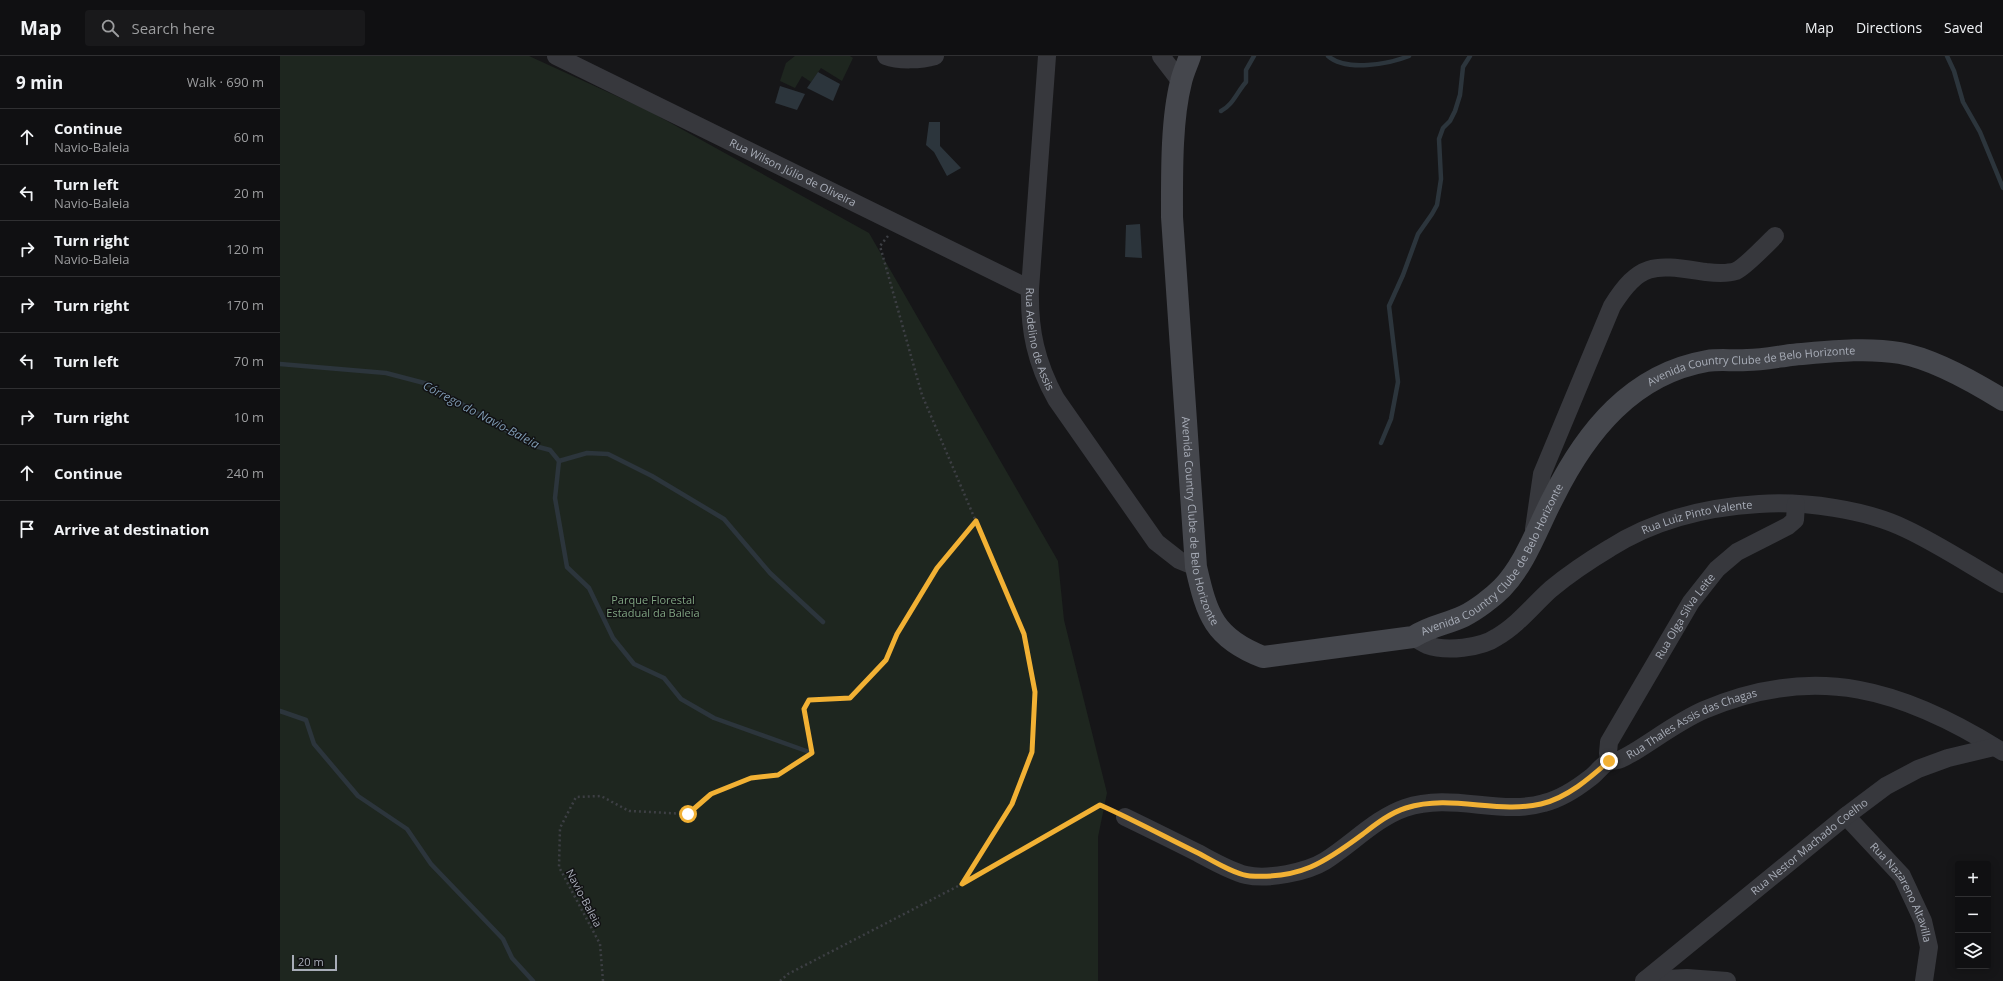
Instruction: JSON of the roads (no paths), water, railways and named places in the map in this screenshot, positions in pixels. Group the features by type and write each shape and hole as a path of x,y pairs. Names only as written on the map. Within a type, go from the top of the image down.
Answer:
{"street":[{"name":"Rua Wilson Júlio de Oliveira","path":"556,56 1030,289"},
{"path":"886,56 893,59 929,58 935,56"},
{"name":"Rua Adelino de Assis","path":"1047,56 1030,289 1029,317 1034,344 1044,377 1056,399 1156,542 1179,560 1196,567"},
{"path":"1161,56 1181,82"},
{"name":"Avenida Country Clube de Belo Horizonte","path":"1190,56 1181,82 1176,115 1172,168 1172,217 1196,567 1204,600 1213,621 1229,639 1240,647 1264,657 1413,637 1435,625 1464,616 1502,588 1533,540 1575,456 1597,425 1619,402 1640,387 1660,376 1689,365 1715,360 1746,360 1829,351 1865,350 1899,353 1928,361 1960,375 2003,400"},
{"path":"1533,540 1542,474 1612,306 1624,287 1635,276 1647,270 1660,268 1674,267 1719,273 1737,271 1775,236"},
{"name":"Rua Luiz Pinto Valente","path":"1413,637 1428,645 1452,649 1482,643 1497,638 1552,589 1582,566 1611,547 1638,533 1664,523 1705,511 1760,504 1796,504 1848,510 1880,518 1907,529 2003,584"},
{"name":"Rua Olga Silva Leite","path":"1609,761 1609,742 1692,602 1705,583 1737,552 1788,526 1795,520 1796,504"},
{"name":"Rua Thales Assis das Chagas","path":"1125,817 1218,863 1248,876 1269,876 1294,873 1323,862 1384,819 1406,808 1438,802 1519,807 1541,804 1559,798 1590,778 1609,761 1620,759 1632,753 1665,731 1702,711 1739,697 1802,686 1857,688 1887,695 1915,706 1998,750"},
{"name":"Rua Nestor Machado Coelho","path":"1644,981 1846,816 1886,786 1918,769 1948,758 1998,750"},
{"name":"Rua Nazareno Altavilla","path":"1846,816 1902,876 1923,921 1929,947 1924,981"},
{"path":"1644,981 1687,978 1727,981"}],"waterway":[{"path":"1221,111 1232,102 1246,82 1246,70 1254,56"},
{"path":"1328,56 1345,64 1356,65 1379,64 1409,56"},
{"path":"1381,443 1391,419 1398,382 1389,306 1403,275 1418,234 1437,205 1441,179 1439,139 1443,128 1450,121 1455,111 1460,95 1463,67 1470,56"},
{"path":"1947,56 1954,71 1963,102 1980,132 2003,188"},
{"name":"Córrego do Navio-Baleia","path":"280,364 386,373 428,384 531,445 550,450 559,461 587,453 608,454 652,476 724,519 770,573 823,622"},
{"name":"Córrego do Navio-Baleia","path":"559,461 555,498 567,567 589,588 613,638 634,664 664,678 681,699 714,718 812,753"},
{"name":"Córrego do Navio-Baleia","path":"280,711 306,720 314,744 358,796 407,829 431,864 503,939 512,958 533,981"}],"park label":[{"name":"Parque Florestal Estadual da Baleia","path":"653,606"}]}
